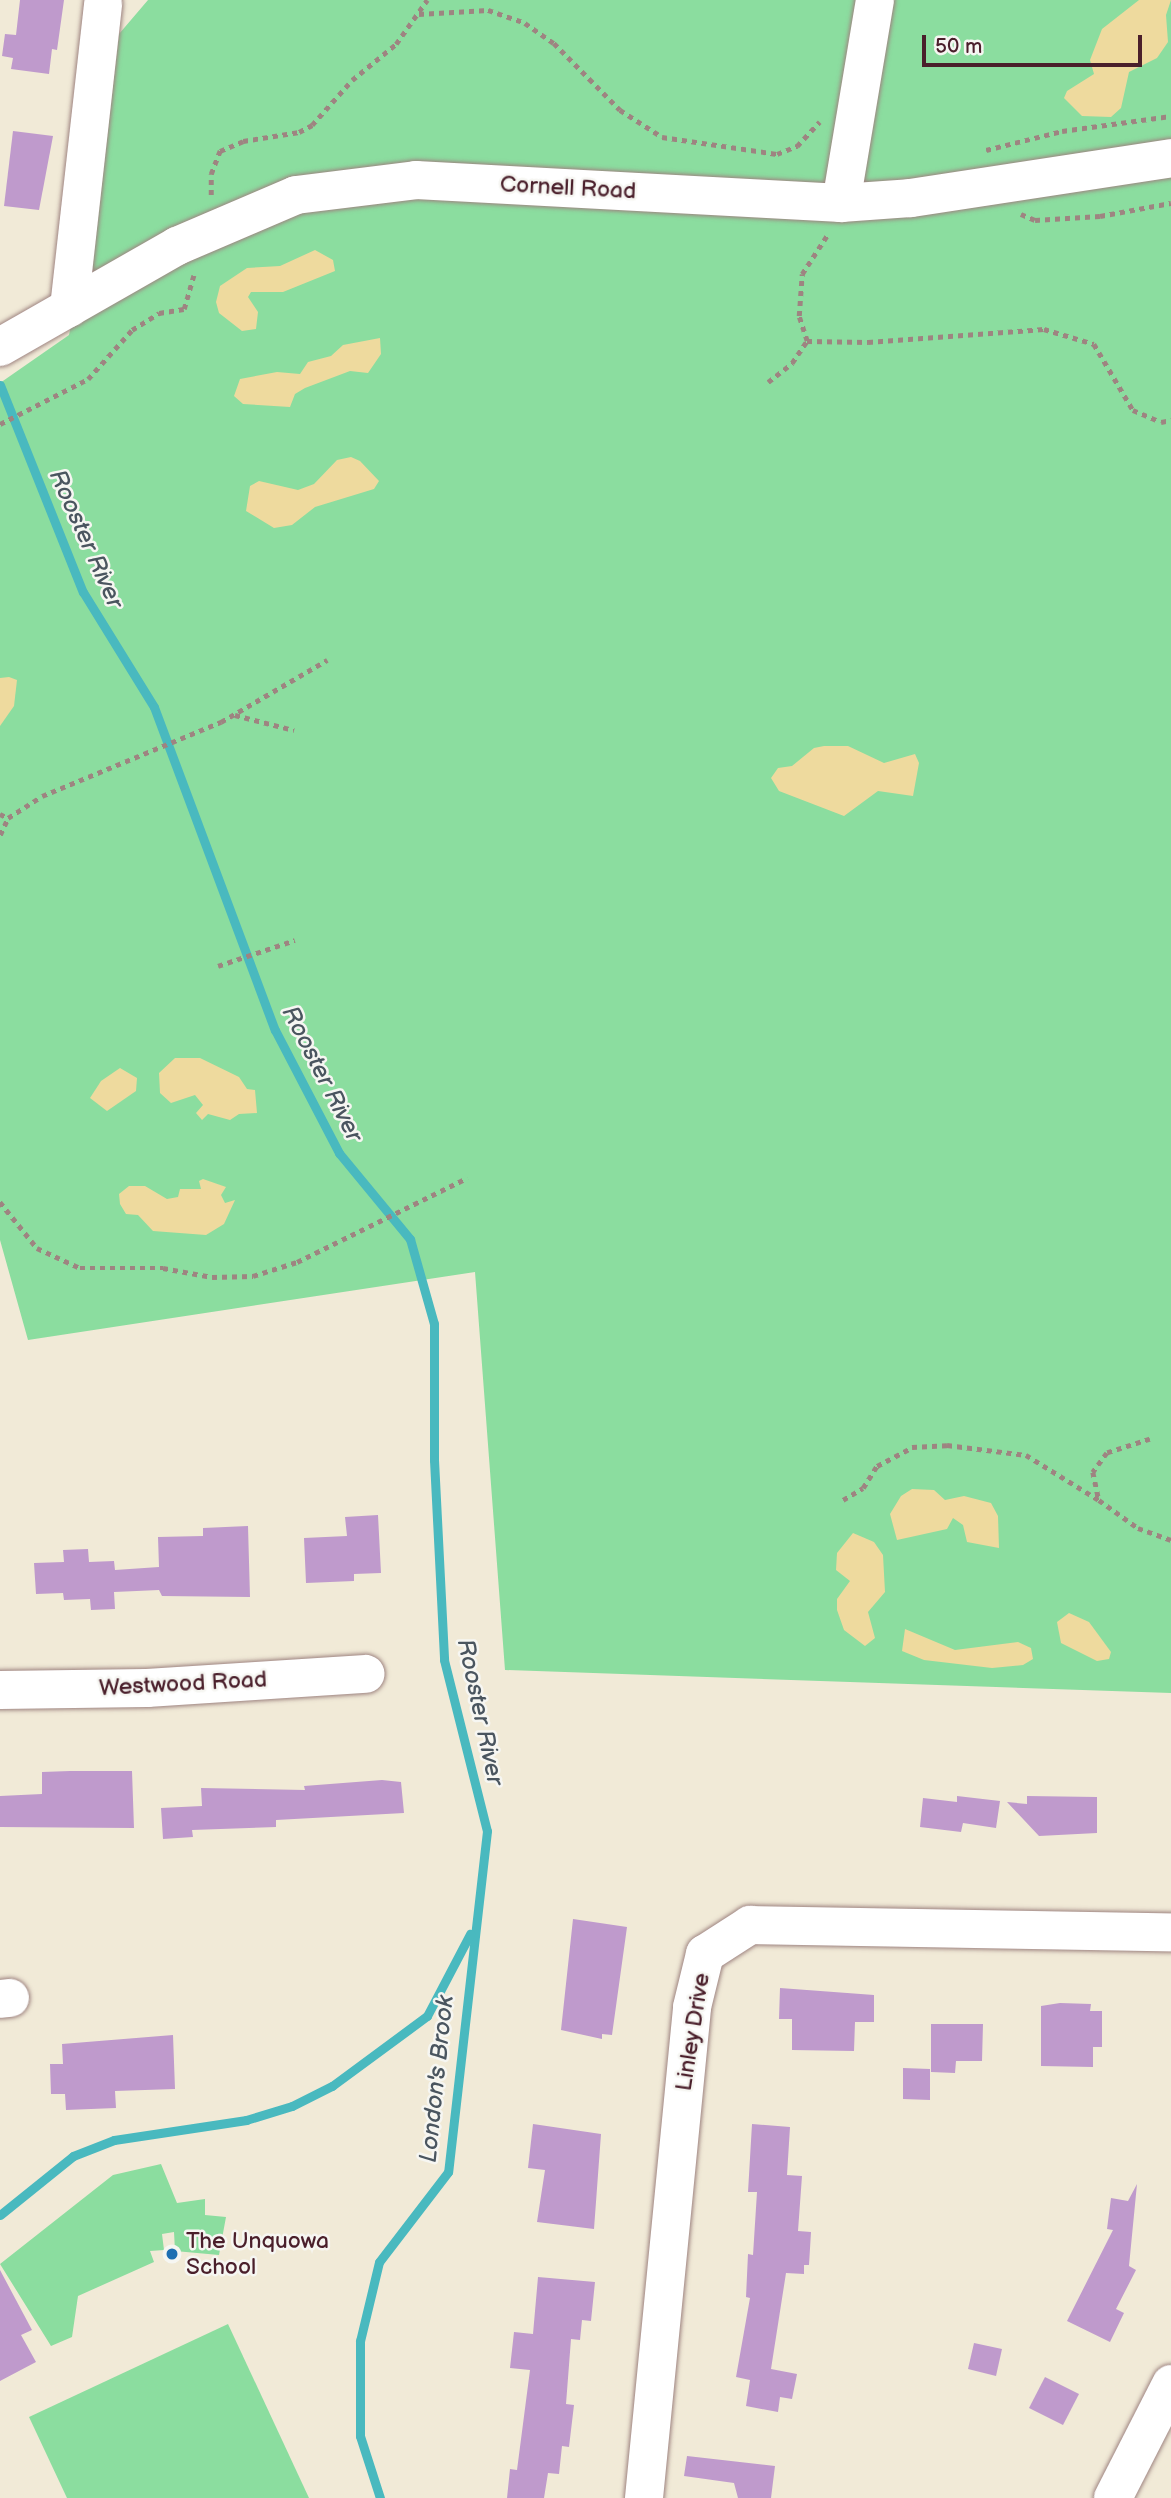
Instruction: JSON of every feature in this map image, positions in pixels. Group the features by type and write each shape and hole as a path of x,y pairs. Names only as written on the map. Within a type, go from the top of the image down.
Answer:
{"street":[{"path":"841,203 875,0"},
{"path":"69,308 103,4"},
{"name":"Cornell Road","path":"6,344 202,235 296,195 416,180 841,203 911,198 1171,158"},
{"name":"Westwood Road","path":"0,1690 147,1688 366,1674"},
{"name":"Linley Drive","path":"644,2498 692,2007 705,1954 750,1925 1171,1932"},
{"path":"1113,2498 1171,2384"}],"path":[{"path":"0,424 88,379 132,330 159,313 184,309 192,292 193,265 220,151 243,141 299,132 312,125 352,80 396,44 427,0"},
{"path":"419,14 488,10 525,23 554,43 620,110 662,137 777,154 813,131 828,104 860,86"},
{"path":"807,341 799,316 803,274 821,248 841,203"},
{"path":"807,341 868,342 1044,329 1094,344 1133,410 1161,422 1171,420"},
{"path":"768,382 792,363 807,341"},
{"path":"0,835 8,818 43,796 221,722 327,660"},
{"path":"234,714 294,730"},
{"path":"0,814 8,818"},
{"path":"218,966 295,940"},
{"path":"0,1202 37,1248 80,1268 163,1268 212,1277 253,1276 413,1207 467,1178"},
{"path":"1099,1500 1093,1472 1107,1453 1150,1439"},
{"path":"843,1500 863,1489 877,1466 912,1447 947,1445 1026,1455 1099,1500 1138,1528 1171,1540"}],"green space":[{"path":"148,0 1171,0 1171,1693 505,1670 475,1272 28,1340 0,1240 0,383 69,335 103,172 119,34"},
{"path":"161,2164 177,2203 205,2199 205,2215 226,2217 219,2255 175,2251 174,2232 162,2234 164,2250 150,2251 154,2262 78,2296 72,2337 51,2346 0,2264 113,2175"},
{"path":"228,2324 309,2498 67,2498 29,2417"}],"sand":[{"path":"1139,0 1171,0 1166,15 1168,42 1157,58 1129,72 1121,108 1111,117 1082,116 1064,98 1067,91 1094,74 1090,60 1102,29"},
{"path":"315,250 333,260 335,271 283,292 251,292 248,297 258,312 256,329 242,331 219,313 216,302 220,286 247,268 280,266"},
{"path":"380,338 381,354 368,373 350,371 305,388 295,394 290,407 243,404 234,396 240,379 277,372 300,374 308,362 331,356 343,345"},
{"path":"351,457 360,461 379,481 374,489 315,507 292,525 274,528 246,511 250,486 259,481 298,490 314,484 337,460"},
{"path":"0,678 17,680 14,706 0,726"},
{"path":"848,746 884,763 915,754 919,763 913,796 878,791 844,816 779,791 771,778 778,768 792,766 814,748"},
{"path":"175,1058 200,1058 239,1077 247,1089 255,1090 257,1113 239,1114 230,1120 208,1114 202,1120 196,1113 203,1105 195,1095 171,1103 160,1093 159,1073"},
{"path":"120,1068 137,1078 136,1091 107,1111 90,1098 101,1081"},
{"path":"203,1179 226,1187 221,1195 225,1203 235,1200 224,1224 206,1235 153,1231 138,1215 126,1214 120,1204 119,1194 129,1186 145,1186 167,1199 178,1197 180,1189 201,1189 199,1181"},
{"path":"912,1489 934,1490 945,1500 964,1496 991,1503 998,1516 999,1548 967,1542 963,1525 953,1518 947,1529 897,1540 890,1514 901,1496"},
{"path":"853,1533 874,1542 883,1555 885,1592 868,1612 875,1638 865,1646 844,1630 837,1610 837,1599 850,1581 836,1570 837,1553"},
{"path":"1069,1613 1089,1622 1111,1652 1109,1659 1097,1661 1061,1643 1057,1622"},
{"path":"905,1629 955,1650 1018,1642 1031,1648 1033,1659 1023,1665 992,1668 924,1660 902,1651"}],"building":[{"path":"20,0 64,0 57,50 52,49 49,74 11,69 13,58 2,56 5,34 16,35"},
{"path":"13,131 53,136 39,210 4,206"},
{"path":"378,1515 381,1573 354,1574 354,1581 306,1583 304,1538 347,1536 345,1517"},
{"path":"248,1526 250,1597 162,1596 159,1590 114,1592 115,1609 91,1610 90,1599 64,1600 63,1593 36,1594 34,1563 64,1562 63,1550 88,1549 89,1562 114,1561 115,1570 159,1567 158,1537 203,1536 203,1528"},
{"path":"132,1771 134,1828 0,1827 0,1796 42,1794 42,1772"},
{"path":"382,1780 401,1782 404,1813 276,1820 276,1827 192,1830 193,1837 163,1839 161,1808 202,1806 201,1788 305,1790 304,1786"},
{"path":"957,1796 1000,1801 996,1828 963,1823 961,1832 920,1827 923,1798 957,1802"},
{"path":"1027,1796 1097,1797 1097,1833 1039,1836 1007,1802 1027,1804"},
{"path":"573,1919 627,1927 612,2035 602,2034 602,2039 561,2030"},
{"path":"780,1988 874,1995 874,2022 855,2022 854,2051 792,2050 792,2019 779,2019"},
{"path":"1060,2003 1091,2004 1090,2011 1102,2011 1102,2047 1093,2047 1093,2067 1041,2066 1041,2006"},
{"path":"931,2024 983,2024 982,2061 956,2061 955,2073 931,2072"},
{"path":"173,2035 175,2089 115,2091 116,2108 66,2110 65,2094 51,2094 50,2064 63,2064 62,2044"},
{"path":"903,2068 930,2069 930,2100 903,2099"},
{"path":"533,2124 601,2134 594,2229 537,2222 545,2170 528,2168"},
{"path":"752,2124 790,2127 787,2175 802,2176 798,2231 811,2232 809,2265 804,2265 804,2274 786,2273 771,2369 797,2374 792,2399 780,2397 778,2412 746,2406 750,2380 736,2377 750,2298 746,2297 748,2254 753,2255 757,2192 748,2192"},
{"path":"1137,2184 1129,2266 1136,2270 1116,2309 1124,2313 1110,2342 1067,2321 1113,2230 1107,2229 1111,2198 1128,2201"},
{"path":"0,2270 32,2330 21,2335 36,2362 0,2381"},
{"path":"538,2277 595,2282 591,2321 582,2320 580,2340 571,2339 566,2404 574,2405 569,2447 562,2446 559,2474 548,2473 544,2498 507,2498 510,2469 517,2470 530,2370 510,2368 514,2332 533,2334"},
{"path":"974,2343 1002,2349 996,2376 968,2369"},
{"path":"1045,2377 1079,2394 1063,2425 1029,2408"},
{"path":"687,2456 775,2466 771,2498 738,2498 734,2483 684,2476"}],"waterway":[{"name":"Rooster River","path":"0,385 83,592 154,707 275,1030 339,1153 410,1239 434,1324 434,1460 444,1660 487,1831 448,2172 379,2262 360,2341 360,2436 380,2498"},
{"name":"London's Brook","path":"0,2215 73,2156 114,2140 246,2120 292,2106 332,2086 427,2016 470,1934"}],"place":[{"name":"The Unquowa School","path":"172,2254"}]}
